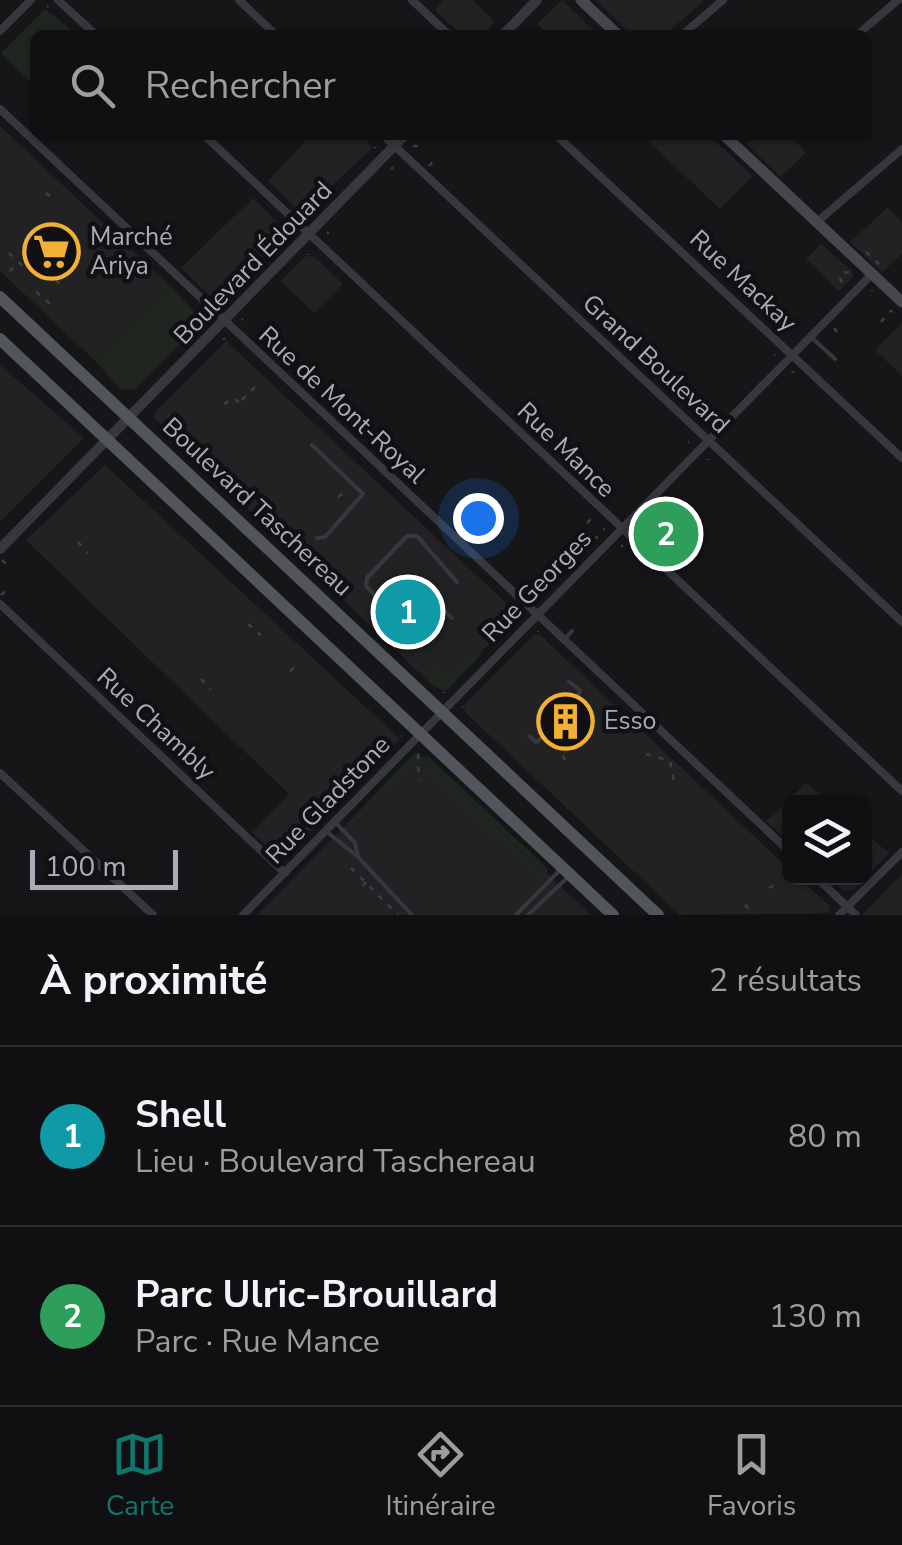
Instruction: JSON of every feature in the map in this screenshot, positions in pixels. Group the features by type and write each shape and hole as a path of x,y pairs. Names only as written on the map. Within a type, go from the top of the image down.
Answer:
{"main road":[{"path":"581,0 613,30"},
{"path":"734,140 817,222 876,270 899,303"},
{"name":"Boulevard Taschereau","path":"0,297 658,915"},
{"path":"0,339 613,915"}],"street":[{"path":"0,31 30,0"},
{"path":"58,0 91,30"},
{"path":"239,0 271,30"},
{"path":"412,0 445,30"},
{"path":"507,30 537,0"},
{"path":"688,30 722,0"},
{"path":"862,30 898,0"},
{"name":"Rue de Mont-Royal","path":"0,110 30,139"},
{"name":"Rue de Mont-Royal","path":"32,140 782,844"},
{"name":"Rue Mance","path":"209,140 902,791"},
{"name":"Grand Boulevard","path":"388,140 902,622"},
{"name":"Boulevard Édouard","path":"1,555 106,439 400,140"},
{"name":"Rue Mackay","path":"561,140 902,458"},
{"path":"817,222 902,149"},
{"name":"Rue Georges","path":"442,712 876,270"},
{"name":"Rue Chambly","path":"0,604 285,873"},
{"name":"Rue Gladstone","path":"243,915 322,829 335,822 442,712"},
{"path":"0,772 153,915"},
{"path":"840,915 902,852"},
{"path":"824,885 856,915"}],"lane":[{"path":"810,336 835,359"},
{"path":"312,445 363,494 325,537 317,538"},
{"path":"386,606 366,586 366,578 407,536 417,536 457,582"},
{"path":"421,606 428,596 452,618"},
{"path":"394,630 402,622"},
{"path":"564,640 572,631"},
{"path":"569,682 580,690 572,712"},
{"path":"529,736 536,742 556,729"},
{"path":"335,822 355,843 358,857"},
{"path":"322,829 358,857 412,915"},
{"path":"516,915 566,871"},
{"path":"528,915 566,871"}],"path":[{"path":"413,146 425,146"},
{"path":"428,166 436,158"},
{"path":"46,193 56,201"},
{"path":"867,252 876,270"},
{"path":"9,253 23,266 32,257 63,286"},
{"path":"10,270 19,262"},
{"path":"844,288 838,282 855,274"},
{"path":"36,292 54,307"},
{"path":"880,322 899,303"},
{"path":"224,404 234,398 242,404 257,385"},
{"path":"168,418 175,411"},
{"path":"178,427 184,420"},
{"path":"338,497 354,484"},
{"path":"587,523 593,517"},
{"path":"584,537 588,534 598,538"},
{"path":"78,542 88,553"},
{"path":"1,555 10,568"},
{"path":"0,596 8,588"},
{"path":"418,638 436,620 421,606"},
{"path":"248,624 261,634"},
{"path":"430,626 438,633"},
{"path":"290,671 298,664"},
{"path":"201,679 211,690"},
{"path":"558,745 574,729 584,738"},
{"path":"545,739 558,745 565,760"},
{"path":"418,754 419,781"},
{"path":"646,754 670,761 674,782"},
{"path":"275,855 292,845 313,822 322,829"},
{"path":"351,868 398,915"},
{"path":"770,888 780,882"},
{"path":"744,905 754,915"}],"shaded area":[{"path":"444,0 473,0 495,22 488,30 457,30 435,10"},
{"path":"562,0 594,30 544,30 537,24"},
{"path":"596,0 703,2 670,30 627,30"},
{"path":"45,9 72,30 30,30 30,82 1,53"},
{"path":"0,126 170,286 95,361 0,271"},
{"path":"306,140 366,140 372,148 302,214 268,181"},
{"path":"647,140 713,140 753,176 720,209"},
{"path":"751,140 794,140 806,153 780,177 747,144"},
{"path":"253,198 287,232 217,303 181,268"},
{"path":"888,207 902,223 902,254 882,272 850,242"},
{"path":"821,244 852,271 853,277 839,291 806,259"},
{"path":"306,256 315,257 343,284 314,313 281,281"},
{"path":"170,286 203,321 134,390 122,390 95,361"},
{"path":"902,323 902,376 875,350"},
{"path":"226,341 517,613 448,689 434,687 154,418 155,412"},
{"path":"0,365 84,438 0,522"},
{"path":"105,465 400,739 283,859 252,833 289,794 26,540"},
{"path":"660,509 692,539 673,559 641,529"},
{"path":"534,635 540,635 782,862 782,885 807,885 830,906 829,913 680,915 465,712 464,705"},
{"path":"465,651 479,657 448,689 442,691 424,677 437,664 451,674 468,656"},
{"path":"415,752 547,877 513,915 508,915 535,889 531,884 536,878 421,769 415,774 408,769 355,823 355,833 346,825"},
{"path":"418,752 591,915 257,915"},
{"path":"428,756 547,868 548,875 425,759"},
{"path":"806,783 821,795 793,795"},
{"path":"782,806 782,836 766,821"},
{"path":"872,839 889,853 872,870"},
{"path":"902,874 902,915 862,915"},
{"path":"837,885 857,885 852,890"}],"place":[{"name":"Marché Ariya","path":"51,251"},
{"name":"Parc Ulric-Brouillard","path":"666,534"},
{"name":"Shell","path":"408,612"},
{"name":"Esso","path":"565,721"}]}
